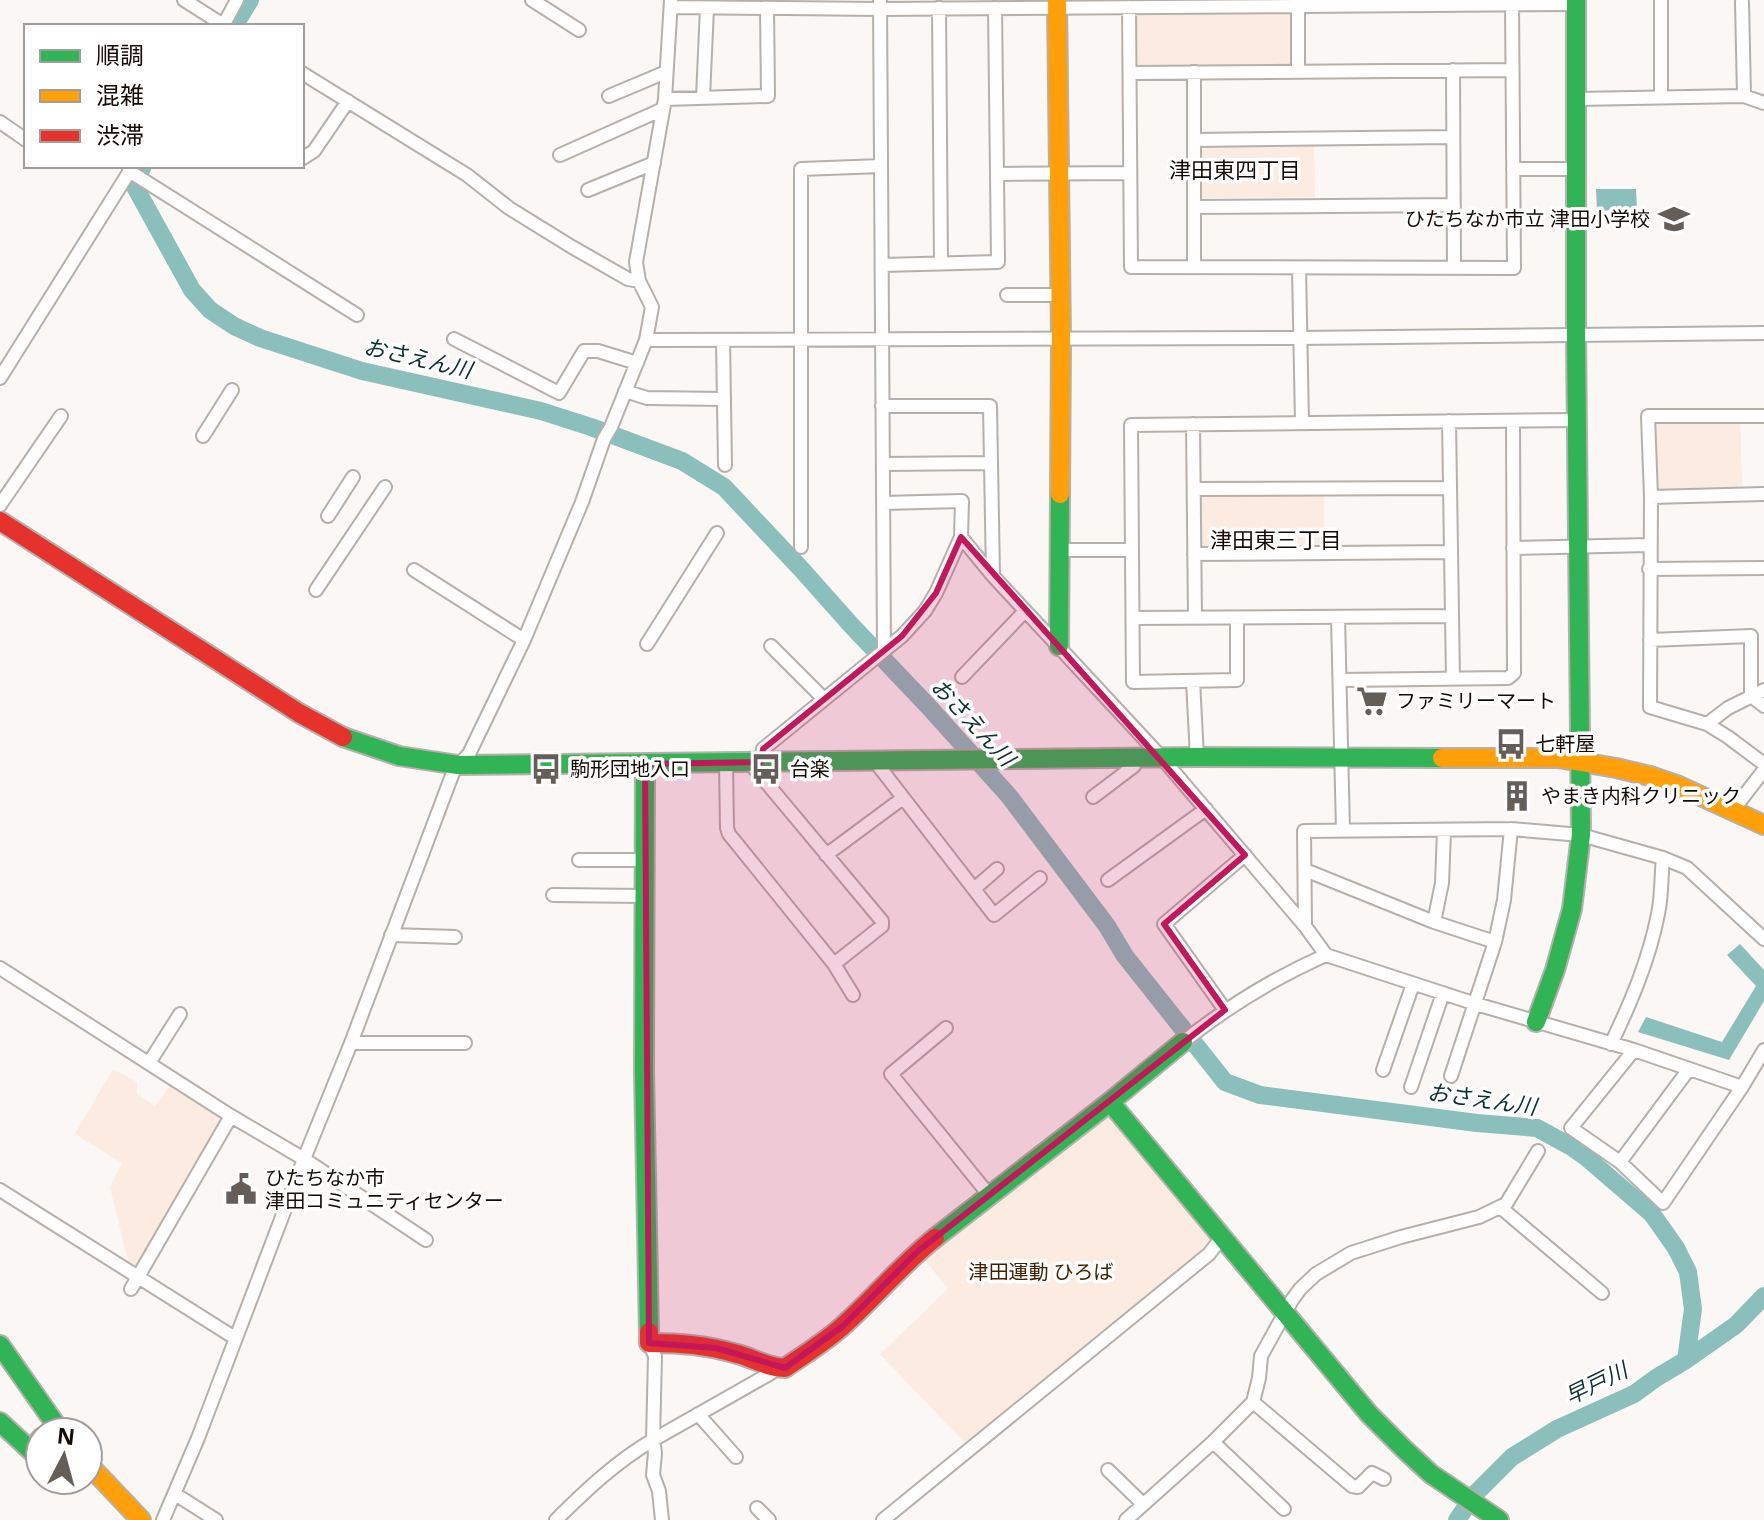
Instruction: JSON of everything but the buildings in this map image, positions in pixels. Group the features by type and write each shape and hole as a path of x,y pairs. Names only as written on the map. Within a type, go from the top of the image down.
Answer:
{"street":[{"path":"184,0 221,24"},
{"path":"225,24 237,0"},
{"path":"532,0 579,30"},
{"path":"1661,0 1661,97"},
{"path":"163,1520 351,1043 454,770 469,754 524,640 646,340 652,307 639,281 636,262 664,104 671,4 707,8 725,4 767,8 782,4 880,4 995,8 1057,4 1129,7 1576,2 1581,835 1572,909 1536,1022"},
{"path":"1742,2 1744,96"},
{"path":"880,4 884,649"},
{"path":"1057,4 1061,339 1059,646"},
{"path":"1129,7 1131,267 1514,268 1512,4"},
{"path":"1298,6 1298,72"},
{"path":"703,97 707,8"},
{"path":"560,155 664,104 703,97 768,96 767,8"},
{"path":"939,8 941,263"},
{"path":"882,265 998,262 995,8"},
{"path":"1453,70 1454,268"},
{"path":"1130,73 1512,70"},
{"path":"609,96 666,72"},
{"path":"1194,72 1194,267"},
{"path":"304,74 467,175 509,208 572,247 628,279 639,281"},
{"path":"1576,99 1744,96 1764,103"},
{"path":"304,157 314,151 348,101"},
{"path":"0,122 24,139"},
{"path":"1194,140 1453,137"},
{"path":"588,190 654,163"},
{"path":"801,547 801,169 881,166"},
{"path":"0,378 131,168 357,315"},
{"path":"1513,169 1576,169"},
{"path":"997,174 1130,173"},
{"path":"1194,207 1454,205"},
{"path":"1299,268 1302,423"},
{"path":"1007,295 1060,295"},
{"path":"646,340 1764,333"},
{"path":"454,339 559,393 584,351 598,351 637,363"},
{"path":"723,340 725,465"},
{"path":"203,436 232,390"},
{"path":"625,391 647,398 724,399"},
{"path":"882,406 990,406 993,576"},
{"path":"0,505 61,416"},
{"path":"1734,809 1764,767 1707,724 1650,707 1651,497 1648,416 1764,416"},
{"path":"1237,618 1237,680 1133,682 1131,425 1577,420"},
{"path":"1449,421 1453,679"},
{"path":"1340,680 1508,678 1514,673 1513,421"},
{"path":"1193,424 1195,618"},
{"path":"883,464 991,463"},
{"path":"328,516 353,477"},
{"path":"316,590 385,487"},
{"path":"1194,489 1450,488"},
{"path":"1651,497 1764,494"},
{"path":"834,964 882,926 882,921 755,769 763,749 902,636 925,611 936,593 961,537 962,501 883,503"},
{"path":"0,521 299,713 340,736 368,747 431,763 1526,757 1581,762 1648,775 1685,787 1764,825"},
{"path":"647,644 717,533"},
{"path":"961,537 993,576 1162,758 1305,926 1326,955 1476,1004 1634,1050 1742,1087"},
{"path":"1513,548 1649,545"},
{"path":"1059,550 1132,550"},
{"path":"1194,554 1451,552"},
{"path":"1649,569 1764,568"},
{"path":"414,570 524,640"},
{"path":"962,677 1025,611"},
{"path":"1133,618 1452,616"},
{"path":"1338,617 1343,831"},
{"path":"1650,640 1751,636 1751,696"},
{"path":"771,646 824,699"},
{"path":"1193,681 1197,757"},
{"path":"1707,724 1728,708 1764,690"},
{"path":"1751,696 1764,706"},
{"path":"1093,797 1134,766 1135,759"},
{"path":"874,760 994,915 1040,878"},
{"path":"726,763 729,834 834,964 853,995"},
{"path":"645,764 644,1072 649,1343 655,1356 653,1475 659,1491 662,1520"},
{"path":"826,855 903,798"},
{"path":"1108,880 1206,809"},
{"path":"1451,1076 1495,942 1504,900 1511,829"},
{"path":"1305,926 1304,831 1511,829 1581,835 1663,858 1687,868 1762,933"},
{"path":"1434,922 1442,883 1444,831"},
{"path":"1225,1010 1164,924 1245,855"},
{"path":"1611,1044 1647,960 1659,911 1663,858"},
{"path":"579,860 643,860"},
{"path":"974,889 997,869"},
{"path":"1305,870 1434,922 1495,942"},
{"path":"553,895 644,896"},
{"path":"391,935 455,937"},
{"path":"649,1343 686,1343 716,1348 775,1368 785,1368 828,1338 917,1252 1190,1036 1225,1010 1326,955"},
{"path":"0,968 231,1116 304,1159 426,1240"},
{"path":"1383,1070 1413,984"},
{"path":"1411,1087 1443,993"},
{"path":"149,1063 180,1014"},
{"path":"946,1028 891,1074 989,1195"},
{"path":"351,1043 465,1043"},
{"path":"1634,1050 1571,1128 1620,1162 1663,1203 1764,1050"},
{"path":"1620,1162 1689,1069"},
{"path":"1110,1102 1386,1432 1423,1468 1499,1520"},
{"path":"131,1289 231,1116"},
{"path":"1126,1520 1253,1402 1261,1356 1300,1289 1316,1274 1351,1253 1479,1217 1506,1204 1538,1151"},
{"path":"0,1190 235,1338"},
{"path":"1500,1207 1602,1293"},
{"path":"883,1520 1209,1254 1222,1237"},
{"path":"0,1345 33,1416"},
{"path":"0,1368 29,1416"},
{"path":"556,1520 592,1484 638,1448 775,1368"},
{"path":"1253,1402 1352,1486 1358,1487 1372,1473 1384,1479"},
{"path":"698,1414 736,1457"},
{"path":"0,1422 24,1431"},
{"path":"1213,1442 1284,1509"},
{"path":"1108,1470 1143,1504"},
{"path":"104,1481 141,1520"},
{"path":"175,1494 216,1520"},
{"path":"100,1496 122,1520"},
{"path":"757,1508 769,1520"}],"highlighted area":[{"path":"961,537 1245,855 1164,924 1225,1010 917,1252 843,1326 785,1368 716,1348 649,1343 645,764 761,762 763,749 902,636 936,593"}],"green space":[{"path":"1293,10 1294,65 1132,67 1133,14"},
{"path":"1314,142 1315,197 1197,198 1196,143"},
{"path":"1740,419 1742,487 1655,490 1652,420"},
{"path":"1324,493 1324,546 1201,546 1202,494"},
{"path":"113,1069 137,1082 137,1094 155,1106 172,1082 227,1114 139,1268 128,1261 110,1187 122,1163 75,1134"},
{"name":"津田運動 ひろば","path":"1107,1112 1215,1239 967,1445 880,1354 948,1289 922,1256"}],"water":[{"path":"1596,189 1636,189 1637,209 1597,211"},
{"path":"1740,944 1764,970 1764,1001 1729,1060 1638,1032 1646,1017 1722,1042 1756,986 1727,955"}],"waterway":[{"name":"おさえん川","path":"235,24 250,0"},
{"name":"おさえん川","path":"142,168 134,185 192,290 210,310 234,326 260,338 362,371 541,411 591,427 682,461 724,487 1009,796 1107,926 1125,956 1225,1082 1260,1095 1537,1128 1570,1146 1652,1214 1676,1248 1688,1272 1693,1309 1686,1360"},
{"name":"早戸川","path":"1457,1520 1475,1494 1512,1457 1557,1429 1634,1394 1736,1325 1764,1296"}],"traffic: fast":[{"path":"1536,1022 1572,909 1581,835 1576,0"},
{"path":"1059,646 1060,494"},
{"path":"343,737 399,756 458,765 1197,757 1442,758"},
{"path":"645,764 644,1072 649,1332"},
{"path":"935,1238 1183,1042"},
{"path":"1110,1102 1369,1414 1431,1474 1499,1520"},
{"path":"0,1345 50,1416"},
{"path":"0,1422 24,1444"}],"traffic: slow":[{"path":"1057,0 1060,494"},
{"path":"1442,758 1558,758 1616,768 1679,786 1764,825"},
{"path":"104,1481 141,1520"}],"traffic: jam":[{"path":"0,521 299,713 343,737"},
{"path":"649,1332 649,1343 715,1348 785,1368 838,1330 935,1238"}],"place":[{"name":"ひたちなか市立 津田小学校","path":"1674,219"},
{"name":"ファミリーマート","path":"1372,701"},
{"name":"七軒屋","path":"1511,744"},
{"name":"駒形団地入口","path":"546,769"},
{"name":"台楽","path":"766,769"},
{"name":"やまき内科クリニック","path":"1517,796"},
{"name":"ひたちなか市 津田コミュニティセンター","path":"241,1189"}],"district":[{"name":"津田東四丁目","path":"1235,170"},
{"name":"津田東三丁目","path":"1276,540"}]}
